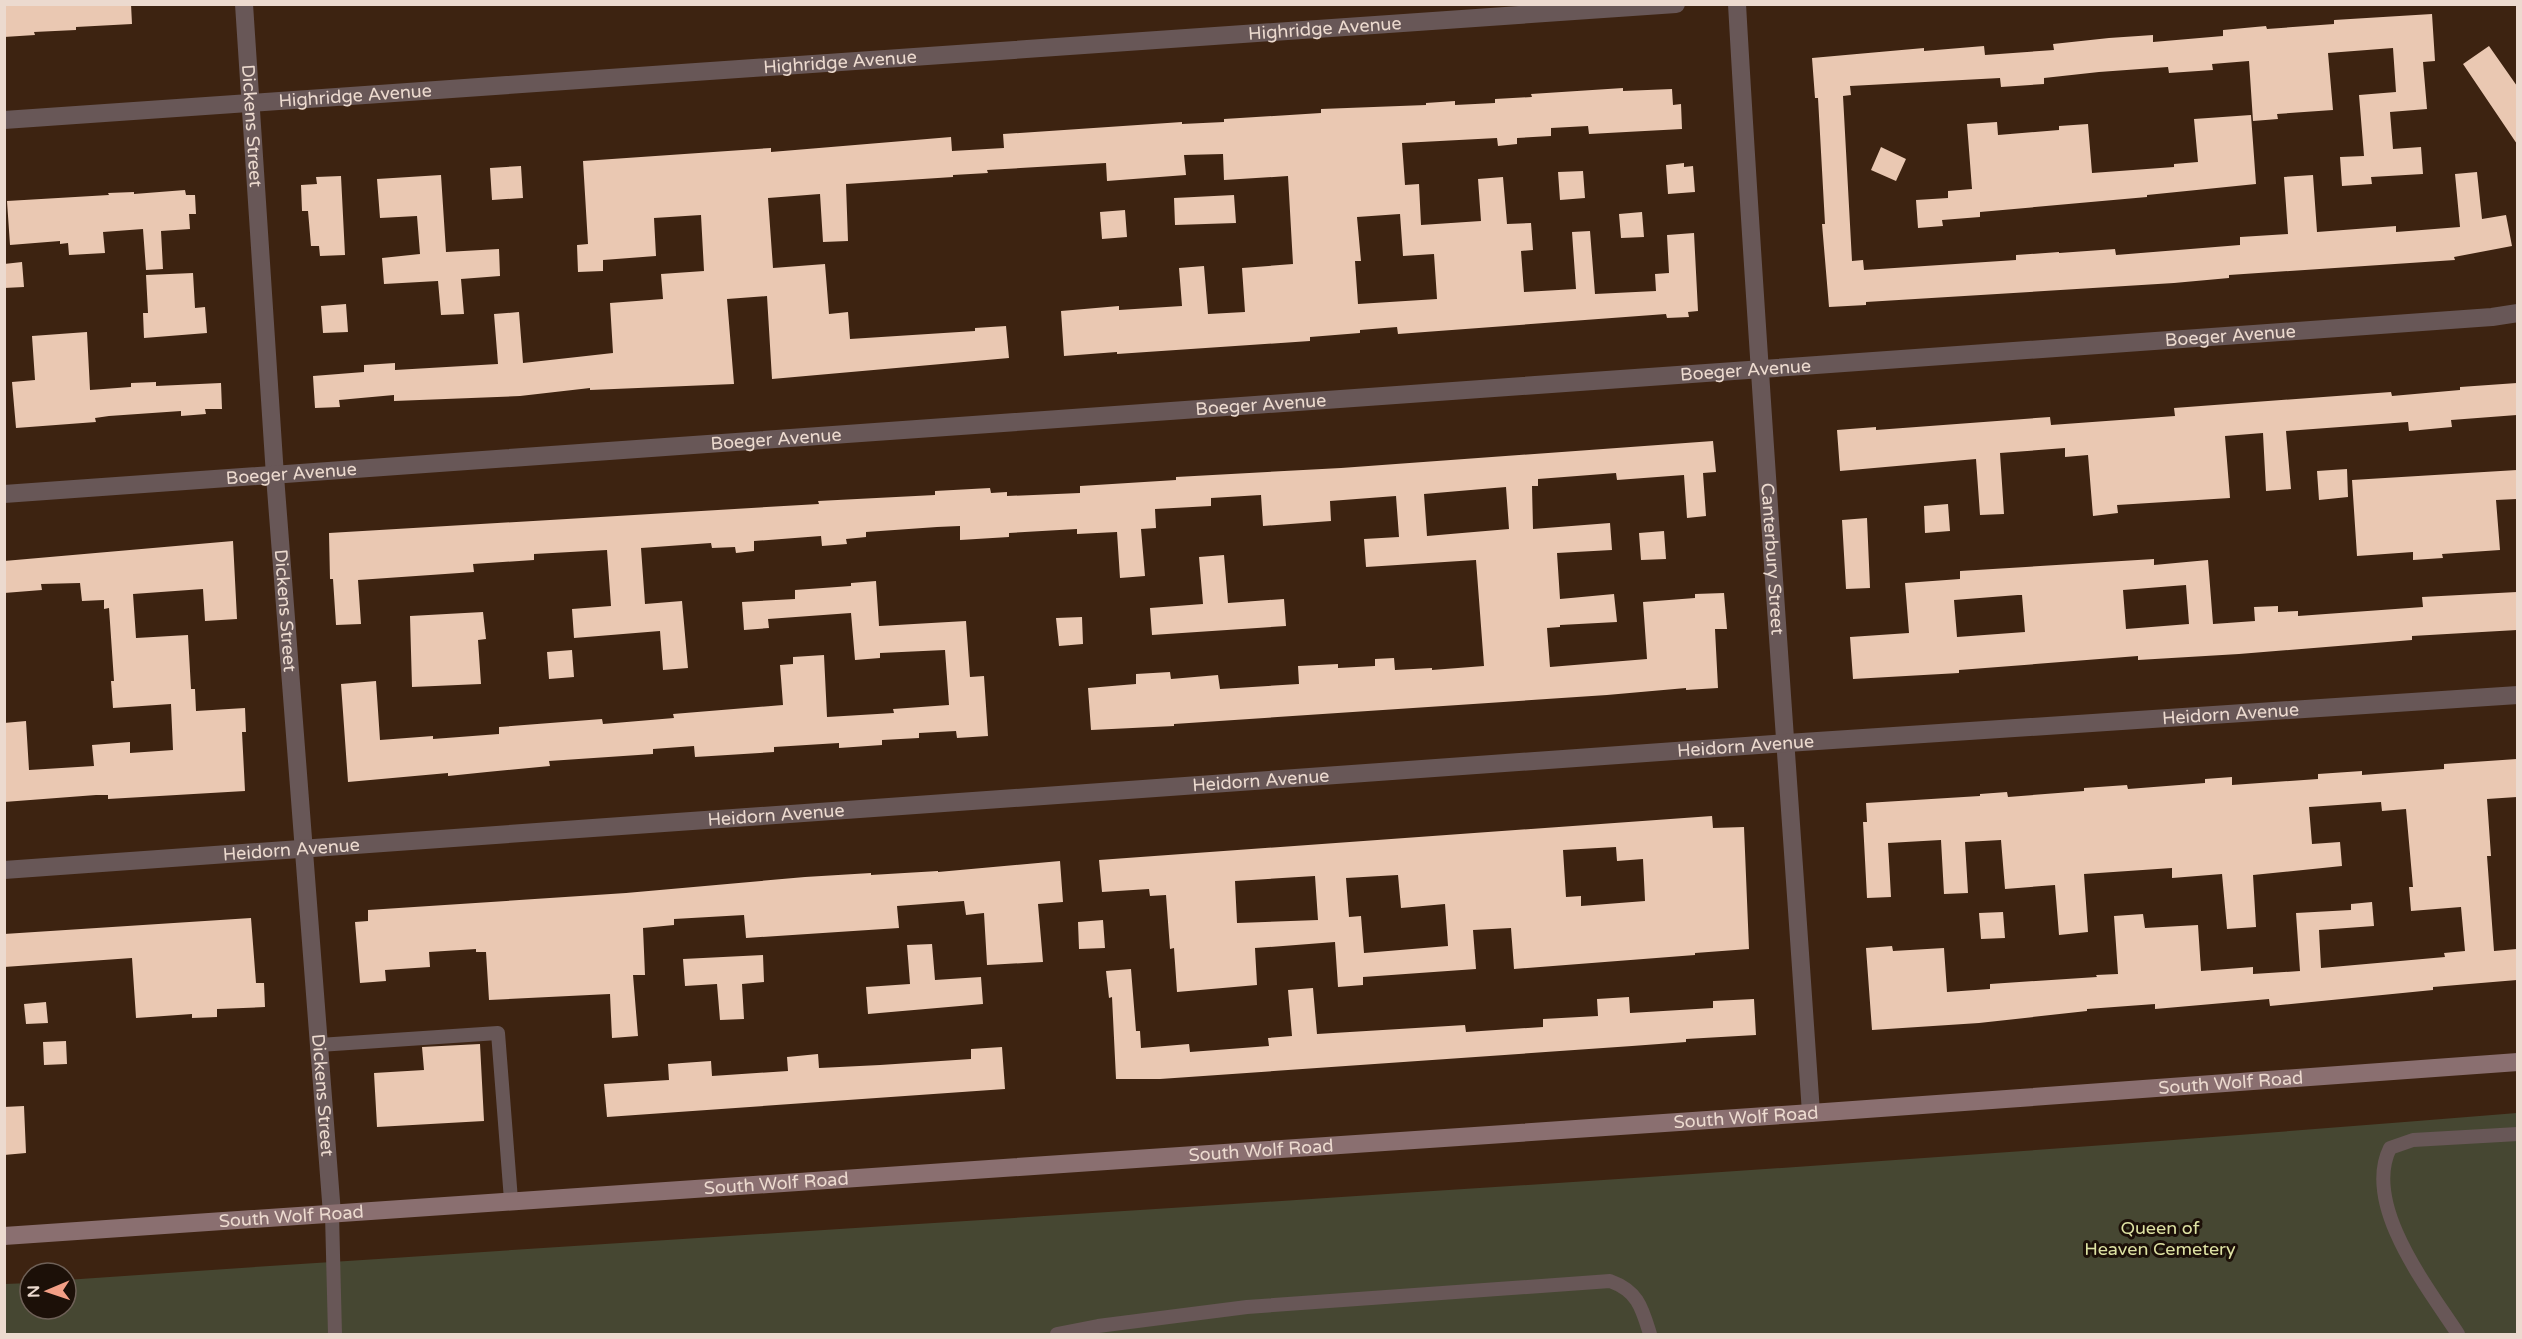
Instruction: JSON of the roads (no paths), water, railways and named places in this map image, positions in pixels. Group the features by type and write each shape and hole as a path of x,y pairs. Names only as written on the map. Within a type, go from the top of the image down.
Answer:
{"main road":[{"name":"South Wolf Road","path":"4,1236 1811,1113 2517,1062"}],"street":[{"name":"Dickens Street","path":"244,4 275,476 332,1214"},
{"name":"Highridge Avenue","path":"4,120 1676,4"},
{"name":"Canterbury Street","path":"1737,4 1758,370 1787,743 1811,1113"},
{"name":"Boeger Avenue","path":"4,494 1758,370 2492,317 2517,313"},
{"name":"Heidorn Avenue","path":"4,870 1787,743 2517,695"}],"lane":[{"path":"319,1045 498,1033 511,1200"},
{"path":"2458,1335 2423,1281 2389,1213 2384,1189 2385,1158 2390,1148 2413,1140 2517,1134"},
{"path":"332,1214 336,1335"},
{"path":"1057,1335 1098,1326 1247,1306 1610,1281 1625,1286 1635,1296 1644,1314 1650,1335"}],"park label":[{"name":"Queen of Heaven Cemetery","path":"2160,1238"}]}
